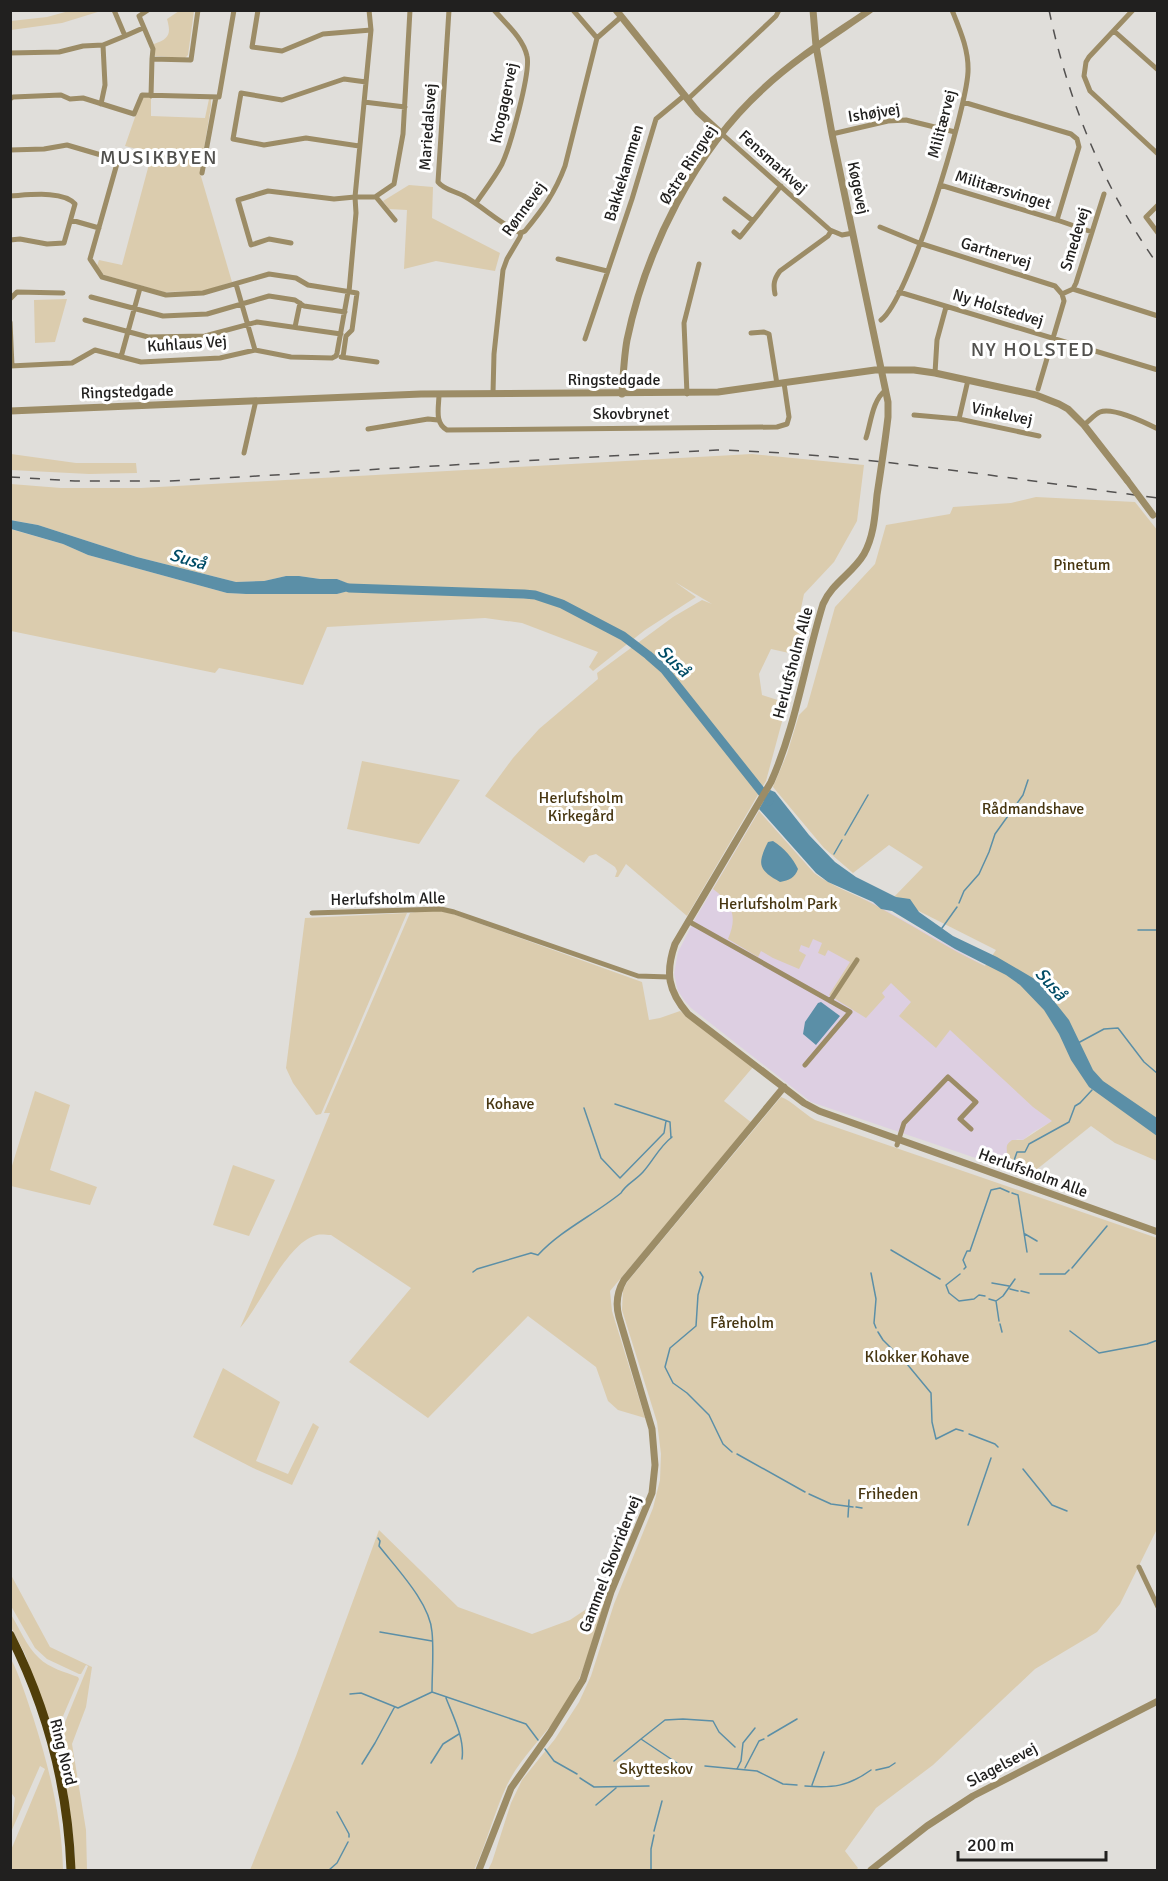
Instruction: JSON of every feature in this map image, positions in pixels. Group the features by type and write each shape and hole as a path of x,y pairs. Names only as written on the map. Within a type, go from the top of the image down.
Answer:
{"highway":[{"path":"10,1635 23,1661 55,1753 65,1807 71,1870"},
{"name":"Ring Nord","path":"10,1646 36,1707 50,1752 60,1809 66,1870"}],"street":[{"path":"114,10 125,36"},
{"path":"148,10 139,16 153,49 151,96"},
{"path":"152,59 191,60 198,10"},
{"path":"202,173 216,97 219,97 234,10"},
{"path":"258,10 252,47 282,51 323,34 371,30"},
{"path":"340,356 356,213 359,146 371,30 369,10"},
{"path":"291,243 269,239 251,245 238,200 268,191 334,199 376,196 394,184 403,134 410,10"},
{"name":"Mariedalsvej","path":"449,10 438,182 441,186 476,203 521,233"},
{"name":"Krogagervej","path":"476,203 507,151 528,70 527,56 519,39 494,10"},
{"path":"573,10 597,38 618,14"},
{"name":"Bakkekammen","path":"585,339 656,119 686,97 776,16 778,10"},
{"name":"Køgevej","path":"813,10 816,46 832,134 881,369"},
{"name":"Østre Ringvej","path":"622,394 628,338 636,304 649,264 683,192 722,134 763,89 816,46 870,10"},
{"name":"Militærvej","path":"881,320 886,316 899,292 919,243 940,185 963,102 968,72 967,56 952,10"},
{"path":"1133,10 1089,57 1084,76 1090,91 1158,154"},
{"name":"Fensmarkvej","path":"618,14 704,117 831,231"},
{"path":"10,53 59,52 83,46 103,45 143,28"},
{"path":"1114,31 1158,70"},
{"name":"Rønnevej","path":"493,393 494,354 503,270 521,233 551,197 559,182 597,38"},
{"path":"101,104 105,85 103,45"},
{"path":"359,146 306,138 264,145 233,139 241,93 282,100 344,79 366,82"},
{"path":"10,99 61,95 70,99 83,98 134,114 142,95 216,97"},
{"path":"364,102 405,107"},
{"name":"Militærsvinget","path":"963,102 1076,137 1079,147 1057,220"},
{"name":"Ishøjvej","path":"832,134 888,121 906,120 955,132"},
{"path":"10,150 44,149 67,145 118,160 90,259 102,278 166,295 203,293 269,274 296,278 308,285 357,293 352,330 346,336 340,356"},
{"name":"Militærsvinget","path":"940,185 1092,232"},
{"path":"735,232 740,237 781,186"},
{"name":"Smedevej","path":"1038,389 1064,301 1062,294 1072,289 1104,194"},
{"path":"10,196 50,195 72,201 75,204 64,243 42,244 20,239 10,240"},
{"path":"376,196 395,220"},
{"path":"725,199 753,221"},
{"path":"1158,205 1146,217 1158,233"},
{"path":"71,220 99,228"},
{"path":"880,227 919,243"},
{"path":"775,294 773,285 780,271 828,236 831,231 842,235 853,233"},
{"name":"Gartnervej","path":"919,243 1055,286 1062,294"},
{"path":"558,259 607,271"},
{"path":"687,394 684,323 699,264"},
{"name":"Kuhlaus Vej","path":"236,284 255,350"},
{"name":"Kuhlaus Vej","path":"121,357 140,288"},
{"path":"1072,289 1158,316"},
{"path":"10,299 17,292 63,292"},
{"name":"Ny Holstedvej","path":"899,292 1158,370"},
{"name":"Kuhlaus Vej","path":"91,297 163,316 200,315 269,296 295,300 304,306 345,312"},
{"path":"295,327 300,303"},
{"path":"934,373 937,340 946,307"},
{"name":"Kuhlaus Vej","path":"85,320 148,337 204,336 257,322 341,334"},
{"name":"Kuhlaus Vej","path":"10,322 11,366 72,363 95,350 141,362 220,358 255,350 291,357 332,358 340,356 377,362"},
{"path":"751,333 767,332 769,334 780,383"},
{"name":"Ringstedgade","path":"10,411 439,394 687,394 718,392 881,369 934,373 1050,400 1068,409 1084,425 1155,517"},
{"name":"Herlufsholm Alle","path":"881,369 886,390 888,417 869,543 856,566 832,589 823,604 792,718 771,782 675,944 670,956 669,977 675,997 688,1014 804,1103 819,1111 898,1142 1158,1232"},
{"name":"Vinkelvej","path":"959,419 968,380"},
{"name":"Skovbrynet","path":"368,429 428,419 438,420 441,427 447,430 777,427 787,424 789,417 780,383"},
{"path":"867,438 876,403 886,390"},
{"path":"438,420 439,394"},
{"path":"244,453 256,400"},
{"path":"1084,425 1099,412 1106,411 1134,418 1158,429"},
{"name":"Vinkelvej","path":"914,415 959,419 1040,436"},
{"name":"Herlufsholm Alle","path":"312,913 441,909 638,976 669,977"},
{"path":"688,921 850,1012 805,1065"},
{"path":"830,1001 857,960"},
{"name":"Herlufsholm Alle","path":"898,1142 904,1123 948,1077 976,1102 960,1119 971,1129"},
{"name":"Gammel Skovridervej","path":"479,1870 511,1788 550,1733 583,1680 610,1592 652,1493 655,1465 652,1429 619,1317 617,1301 620,1286 784,1087"},
{"path":"1140,1567 1158,1607"},
{"name":"Slagelsevej","path":"871,1870 927,1826 973,1796 1158,1701"}],"shaded area":[{"path":"759,811 814,873 823,880 873,903 985,966 1064,1115 1023,1140 1017,1139 1002,1167 811,1102 691,1008 684,1000 678,991 674,974 678,952"}],"green space":[{"path":"69,11 101,11 62,23 11,30 11,21 47,17"},
{"path":"179,11 194,11 188,55 185,58 155,56 154,44 168,35 167,19"},
{"path":"142,97 151,97 151,116 205,118 209,99 211,99 200,173 232,282 204,291 164,292 104,275 97,266 99,260 122,265 152,153 125,146"},
{"path":"409,185 433,187 432,218 500,253 495,271 436,261 404,269 407,210 389,209 383,201"},
{"path":"67,299 55,342 35,343 34,300"},
{"path":"11,454 76,463 136,463 137,473 89,474 11,470"},
{"name":"Herlufsholm Kirkegård","path":"752,454 864,465 857,521 834,562 804,594 799,618 807,620 798,655 771,649 759,674 762,695 787,703 766,781 687,916 626,864 618,877 615,877 617,871 615,867 596,854 589,856 584,863 485,796 513,758 539,729 598,679 597,673 673,617 702,600 712,604 675,582 696,597 645,630 593,671 589,667 598,652 522,623 485,618 327,627 303,685 219,668 215,673 11,631 10,529 63,544 88,555 227,593 337,594 358,588 337,579 299,576 236,582 137,557 38,525 11,520 11,484 61,488 141,488"},
{"name":"Rådmandshave","path":"1036,497 1135,502 1158,531 1157,1161 1115,1143 1091,1126 1026,1178 1002,1167 1006,1158 1007,1145 1012,1140 1023,1140 1052,1121 1033,1107 950,1030 936,1048 899,1016 911,1002 891,983 882,993 885,997 866,1018 829,995 850,962 828,950 825,956 818,953 822,943 813,939 809,948 801,945 799,951 806,955 799,969 761,951 758,957 728,939 733,917 725,899 713,889 759,811 814,873 985,966 996,950 893,898 923,867 889,845 853,873 824,848 773,787 787,754 799,715 807,707 835,607 875,564 886,525 950,514 953,507 1011,503"},
{"path":"362,761 460,780 419,844 347,829"},
{"name":"Kohave","path":"430,909 450,913 642,982 649,1020 680,1011 753,1067 724,1101 752,1123 610,1291 612,1311 645,1418 618,1410 608,1401 596,1367 528,1316 428,1418 349,1362 411,1288 331,1235 317,1235 306,1240 296,1249 285,1261 240,1328 330,1113 324,1113 410,913"},
{"path":"407,913 321,1114 316,1115 293,1083 286,1068 305,918"},
{"path":"35,1091 70,1105 50,1170 97,1187 90,1205 11,1186 11,1169"},
{"name":"Friheden","path":"781,1097 815,1120 1157,1238 1157,1529 1120,1604 1097,1632 1035,1669 933,1765 876,1808 845,1851 858,1868 856,1870 488,1870 511,1803 522,1780 555,1739 579,1702 591,1676 614,1604 653,1508 660,1480 661,1454 657,1422 622,1310 623,1290 628,1281"},
{"path":"233,1165 275,1180 249,1236 213,1225"},
{"path":"223,1368 280,1402 256,1461 288,1474 313,1423 319,1427 292,1485 193,1437"},
{"path":"379,1530 458,1607 532,1634 570,1620 600,1600 605,1600 583,1669 564,1707 519,1764 507,1785 474,1870 250,1870 296,1756"},
{"path":"11,1575 50,1647 92,1667 86,1707 72,1744 86,1830 87,1870 75,1870 75,1851 60,1753 25,1654 11,1627 10,1613 26,1642 39,1658 52,1667 79,1679 57,1730 61,1732 88,1666 86,1665 79,1674 47,1659 35,1648 11,1606"},
{"path":"10,1657 33,1717 49,1774 60,1831 63,1870 11,1870 11,1850 45,1769 40,1766 11,1832 15,1798 10,1791"}],"water":[{"path":"10,520 38,525 137,557 236,582 299,576 337,579 360,588 337,594 227,593 88,555 63,544 11,529"},
{"path":"770,790 775,792 809,835 835,862 856,877 896,897 910,899 919,912 953,936 997,957 1038,981 1069,1020 1093,1070 1103,1081 1157,1118 1157,1136 1089,1087 1071,1060 1044,1010 1020,985 892,911 881,909 873,902 828,882 816,873 759,809"},
{"path":"773,841 788,854 798,869 791,878 780,882 767,874 761,861 768,842"},
{"path":"821,1002 840,1016 816,1045 803,1034 805,1022"}],"waterway":[{"name":"Suså","path":"349,588 524,594 535,595 562,604 623,636 664,669 769,801"},
{"path":"959,903 964,891 979,874 995,834 1023,795 1028,780"},
{"path":"845,835 868,795"},
{"path":"834,854 842,840"},
{"path":"942,928 957,907"},
{"path":"1138,930 1158,930"},
{"path":"1078,1043 1104,1029 1118,1028 1144,1062 1158,1074"},
{"path":"1010,1172 1017,1152 1025,1152 1029,1144 1069,1122 1075,1106 1092,1090"},
{"path":"615,1104 670,1122 671,1138"},
{"path":"584,1108 601,1158 620,1178 664,1133 666,1121"},
{"path":"473,1272 531,1253 538,1255 557,1238 621,1193 643,1172 663,1145 672,1137"},
{"path":"964,1269 966,1267 963,1260 967,1251 970,1251 991,1190 1000,1188 1009,1192"},
{"path":"1012,1193 1018,1195 1027,1252"},
{"path":"1072,1268 1107,1226"},
{"path":"1025,1234 1037,1241"},
{"path":"891,1250 940,1279"},
{"path":"1040,1274 1065,1274 1069,1270"},
{"path":"700,1272 703,1277 698,1295 696,1326 670,1348 665,1367 673,1383 687,1393 709,1415 723,1444 732,1452"},
{"path":"871,1273 876,1299 874,1323 876,1328"},
{"path":"960,1274 946,1285 949,1293 959,1301 974,1299 979,1295 985,1296"},
{"path":"989,1299 996,1301 1003,1296 1015,1279"},
{"path":"992,1283 1009,1286"},
{"path":"1010,1289 1018,1291"},
{"path":"1021,1291 1029,1293"},
{"path":"996,1301 999,1321"},
{"path":"1000,1324 1002,1332"},
{"path":"1070,1331 1099,1353 1158,1340"},
{"path":"878,1332 931,1393 932,1422 936,1439 956,1429 963,1431"},
{"path":"969,1434 998,1447"},
{"path":"737,1454 805,1492"},
{"path":"968,1525 991,1458"},
{"path":"1023,1469 1052,1505 1067,1511"},
{"path":"809,1494 831,1504 853,1507"},
{"path":"848,1517 849,1500"},
{"path":"856,1507 862,1508"},
{"path":"378,1538 379,1546 412,1587 430,1621 433,1647 432,1692 526,1724 538,1740"},
{"path":"380,1632 432,1641"},
{"path":"350,1694 361,1693 398,1708 432,1692"},
{"path":"446,1698 460,1736 462,1759"},
{"path":"362,1764 394,1708"},
{"path":"768,1736 797,1719"},
{"path":"641,1739 665,1720 713,1721 719,1732 735,1747"},
{"path":"737,1769 741,1761 743,1743 755,1728"},
{"path":"431,1763 443,1744 459,1734"},
{"path":"614,1761 641,1739 677,1763"},
{"path":"745,1768 759,1741 764,1739"},
{"path":"545,1749 554,1761 577,1774"},
{"path":"812,1785 824,1752"},
{"path":"876,1770 895,1763"},
{"path":"705,1766 757,1771 783,1784 797,1785"},
{"path":"805,1786 840,1785 871,1770"},
{"path":"580,1778 594,1787 649,1786"},
{"path":"596,1805 616,1788"},
{"path":"654,1831 662,1801"},
{"path":"337,1812 349,1837"},
{"path":"651,1870 654,1835"},
{"path":"329,1870 337,1863 348,1842"}],"railway":[{"path":"1049,10 1066,78 1090,143 1121,206 1158,265"},
{"path":"10,477 75,481 169,481 717,450 772,452 883,462 1158,498"}],"district":[{"name":"MUSIKBYEN","path":"159,157"},
{"name":"NY HOLSTED","path":"1033,349"}],"park label":[{"name":"Pinetum","path":"1082,565"},
{"name":"Herlufsholm Park","path":"778,904"},
{"name":"Fåreholm","path":"742,1323"},
{"name":"Klokker Kohave","path":"917,1357"},
{"name":"Skytteskov","path":"656,1769"}]}
